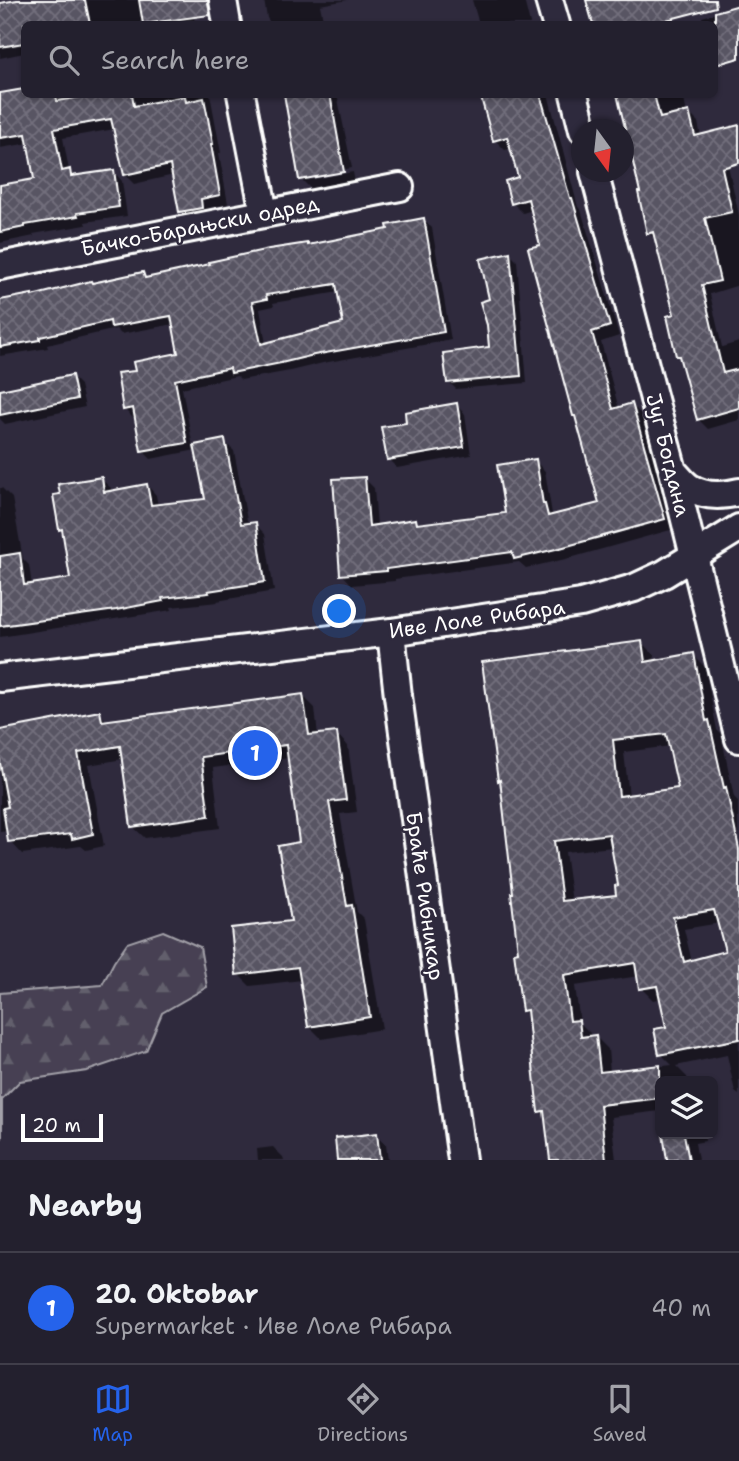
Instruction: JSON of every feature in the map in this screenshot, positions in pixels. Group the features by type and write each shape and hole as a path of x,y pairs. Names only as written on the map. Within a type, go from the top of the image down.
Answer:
{"street":[{"path":"223,0 226,21"},
{"path":"549,0 555,21"},
{"path":"242,98 264,213"},
{"path":"575,98 580,119"},
{"name":"Југ Богдана","path":"597,182 673,471 739,739"},
{"name":"Бачко-Барањски одред","path":"0,266 400,187"},
{"path":"673,471 689,487 707,495 739,492"},
{"name":"Иве Лоле Рибара","path":"0,678 391,632 581,603 634,588 664,574 739,528"},
{"name":"Браће Рибникар","path":"391,632 462,1160"}],"green space":[{"path":"163,931 200,947 207,987 162,1013 146,1051 87,1071 20,1081 2,1099 0,1138 0,993 102,985 127,943"}],"building":[{"path":"17,0 85,0 89,21 21,21 21,44 0,47 0,3"},
{"path":"139,0 208,0 210,15 142,21"},
{"path":"586,0 715,0 716,7 662,21 592,21"},
{"path":"739,5 739,58 718,64 718,21 715,21 715,12"},
{"path":"21,90 21,98 57,98 57,101 75,98 133,98 134,106 175,98 185,98 186,102 204,98 220,195 201,199 202,208 179,212 170,165 124,175 111,119 54,129 62,171 70,169 71,176 114,170 119,207 77,213 78,216 0,232 0,185 34,179 26,134 0,138 0,93"},
{"path":"285,98 331,98 344,172 299,180"},
{"path":"481,98 541,98 610,326 592,332 613,409 632,403 665,519 514,559 512,552 386,571 340,575 333,479 365,477 369,526 416,519 417,524 505,513 497,465 536,459 543,504 548,516 599,503 528,248 540,245 528,199 511,204 505,181 518,177 507,137 493,141"},
{"path":"618,98 655,98 660,118 689,111 695,136 739,125 739,163 722,168 732,212 705,218 720,281 702,285 723,373 739,369 739,408 697,420 679,356 676,356 667,316 674,314 653,232 647,234 634,166 634,119 623,119"},
{"path":"424,218 444,332 231,373 230,368 175,380 187,443 141,451 133,408 123,410 117,373 135,371 133,362 178,353 171,316 111,327 110,321 40,337 40,340 0,347 0,300 32,296 91,281 92,283 143,272 145,278 269,249 308,245 388,229 387,225","holes":["336,284 343,323 261,344 252,302 267,299 266,295"]},
{"path":"510,252 521,376 447,383 443,353 489,347 487,325 480,302 489,299 480,259"},
{"path":"72,375 77,399 0,415 0,390"},
{"path":"457,403 464,447 387,460 381,427 406,423 405,412"},
{"path":"225,439 241,524 256,522 265,582 208,591 209,593 162,598 163,601 116,610 0,626 0,556 20,553 24,585 70,578 53,495 60,494 58,484 102,477 104,492 147,484 151,505 205,499 194,445"},
{"path":"642,641 645,662 694,653 706,721 709,720 739,849 739,1039 659,1055 654,1029 666,1027 657,986 639,989 635,963 564,975 570,1021 579,1020 581,1037 596,1035 600,1072 660,1065 660,1076 655,1076 655,1099 600,1105 606,1160 550,1160 544,1111 538,1112 527,1010 522,1011 514,952 518,951 513,893 500,780 498,781 482,662","holes":["666,734 678,788 619,796 613,740","609,834 618,885 615,886 616,895 562,901 554,841","714,910 725,951 684,962 673,917"]},
{"path":"303,694 309,735 337,732 346,800 329,802 347,906 352,905 370,1017 308,1027 298,967 236,975 231,928 291,921 278,846 299,842 286,745 201,757 209,816 131,827 120,746 78,753 93,834 72,839 71,834 8,842 3,808 8,807 0,763 0,730 100,711 102,721"},
{"path":"377,1133 380,1160 337,1160 335,1138"},
{"path":"664,1139 685,1139 689,1160 667,1160"}],"place":[{"name":"20. Oktobar","path":"255,753"}]}
